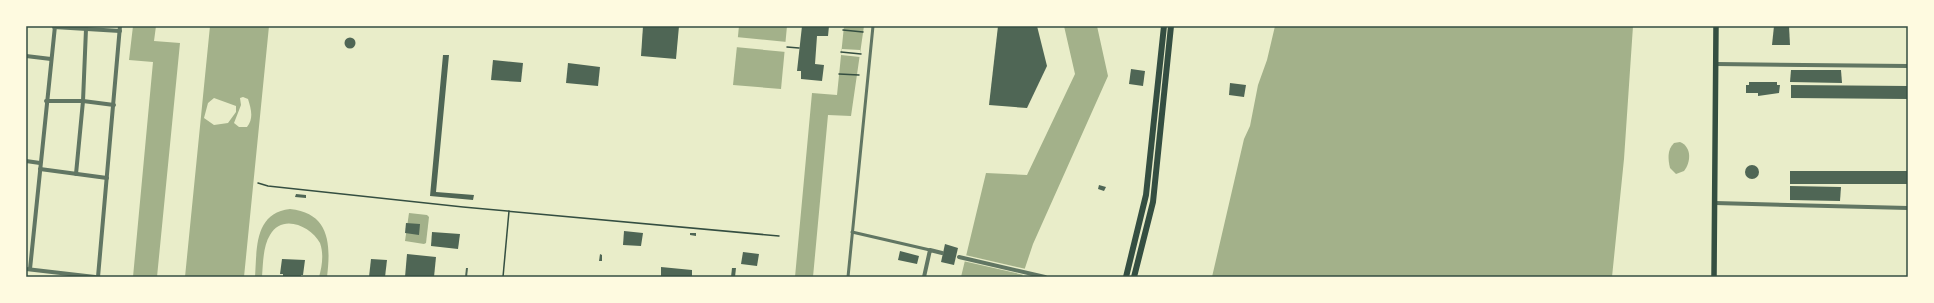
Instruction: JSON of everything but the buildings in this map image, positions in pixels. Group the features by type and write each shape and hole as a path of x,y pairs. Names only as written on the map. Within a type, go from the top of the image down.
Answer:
{"main road":[{"path":"1126,277 1146,195 1164,26"},
{"path":"1134,277 1153,202 1171,26"},
{"path":"1714,277 1716,26"}],"street":[{"path":"848,277 873,26"},
{"path":"55,27 86,29 120,28 107,178 96,277 28,269 55,27"},
{"path":"76,174 83,101 86,29"},
{"path":"26,56 51,59"},
{"path":"1716,64 1908,66"},
{"path":"46,101 83,101 114,105"},
{"path":"26,161 40,163"},
{"path":"40,169 107,178"},
{"path":"1715,203 1908,208"},
{"path":"852,232 942,253"},
{"path":"924,277 930,250"},
{"path":"959,257 1046,277"}],"path":[{"path":"843,30 863,32"},
{"path":"787,47 799,48"},
{"path":"841,52 861,54"},
{"path":"839,74 859,75"},
{"path":"258,183 268,186 509,211 779,236"},
{"path":"503,277 509,211"}],"shaded area":[{"path":"133,26 156,26 154,41 180,43 157,277 133,277 153,62 129,60"},
{"path":"210,26 269,26 244,277 185,277","holes":["243,97 248,99 251,110 251,120 247,127 239,127 234,123 241,105 240,98","214,98 236,106 236,112 228,123 214,125 204,118 208,103"]},
{"path":"739,26 787,26 781,89 733,85"},
{"path":"844,26 864,26 851,116 828,115 813,277 795,277 812,93 837,95"},
{"path":"1064,26 1097,26 1108,76 1033,244 1022,277 961,277 986,173 1027,175 1075,74"},
{"path":"1275,26 1633,26 1624,159 1612,277 1212,277 1244,139 1250,126 1258,85 1267,60"},
{"path":"1680,142 1687,147 1689,159 1684,171 1676,174 1670,168 1669,155 1670,149 1674,143"},
{"path":"290,209 303,212 313,217 325,232 329,253 327,277 319,277 322,265 322,252 320,243 316,237 303,227 289,223 275,228 270,235 265,250 262,277 255,277 257,244 264,225 270,217 278,212"},
{"path":"409,213 427,215 429,217 426,243 405,241"}],"pier":[{"path":"736,37 787,42 786,52 735,47"},
{"path":"842,49 860,50 860,57 841,55"},
{"path":"965,255 1026,269 1024,275 963,261"}]}
